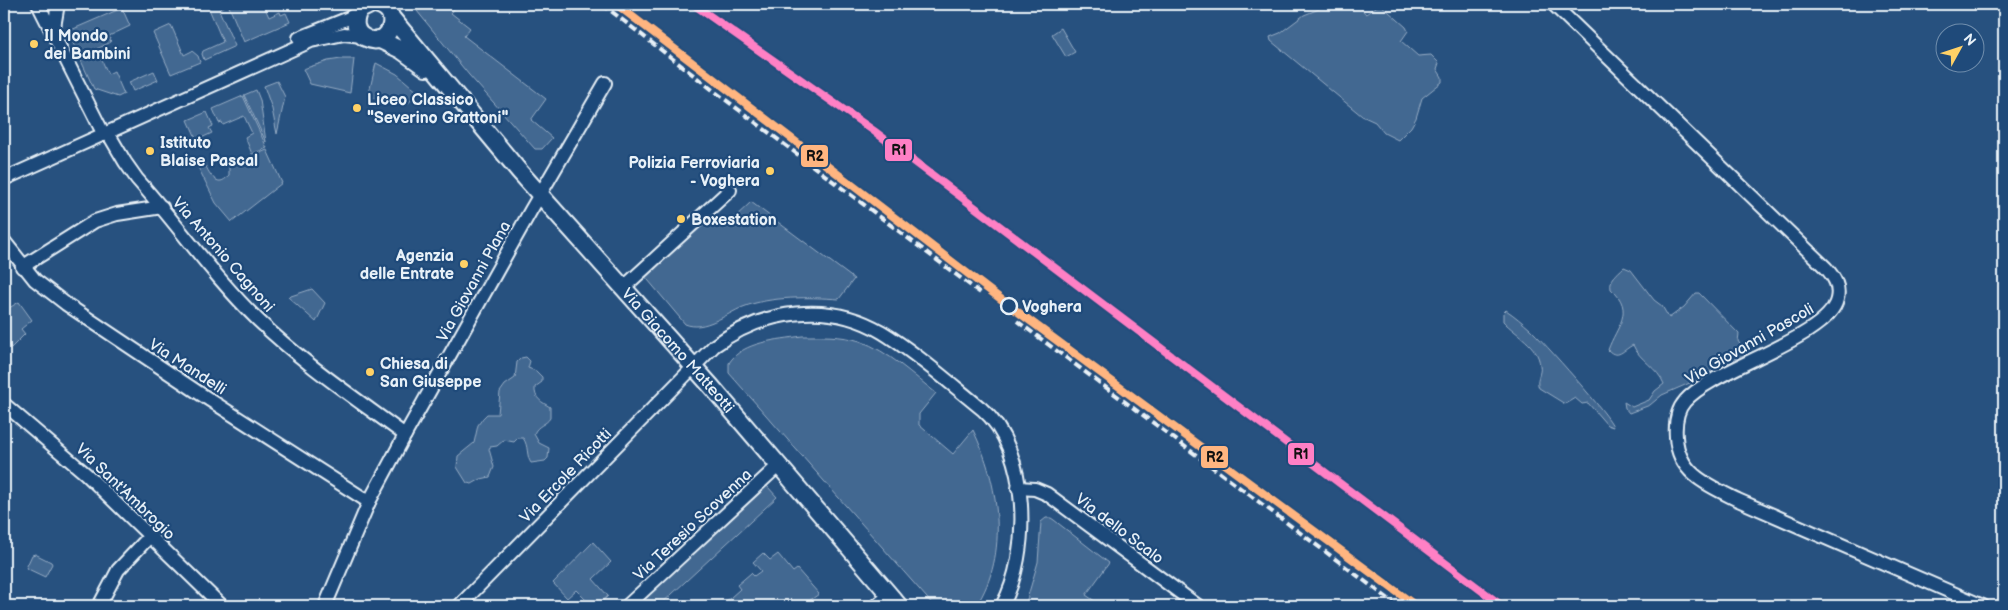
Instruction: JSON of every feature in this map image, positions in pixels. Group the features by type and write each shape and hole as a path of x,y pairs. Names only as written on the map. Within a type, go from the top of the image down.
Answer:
{"street":[{"name":"Via Antonio Cagnoni","path":"38,4 106,134 124,162 229,289 259,320 309,364 405,435"},
{"path":"53,33 58,4"},
{"path":"255,66 284,46 317,30 349,18 359,8 372,4 384,9 456,95"},
{"name":"Via Giovanni Pascoli","path":"1553,4 1826,268 1837,286 1835,304 1821,322 1713,382 1684,402 1676,418 1675,430 1676,442 1685,465 1699,481 1730,496 1983,606"},
{"path":"359,8 356,25 370,38"},
{"path":"370,38 385,36 390,29 384,9"},
{"path":"4,179 317,39 344,34 370,38 397,47 422,64 456,95"},
{"name":"Via Giovanni Plana","path":"325,606 369,502 540,195 605,83"},
{"name":"Via Giacomo Matteotti","path":"456,95 540,195 693,366 895,601"},
{"path":"623,288 730,190"},
{"path":"22,266 95,221 117,214 162,206"},
{"name":"Via Mandelli","path":"4,241 35,280 77,312 369,502"},
{"name":"Via Ercole Ricotti","path":"459,606 714,346 744,327 768,318 812,312 859,321 893,339 986,412 1004,437 1013,461 1018,488 1021,511 1021,545 1016,574 1002,606"},
{"name":"Via Sant'Ambrogio","path":"4,404 69,458 222,606"},
{"name":"Via Teresio Scovenna","path":"627,606 779,465"},
{"name":"Via dello Scalo","path":"1018,488 1035,488 1047,494 1198,606"},
{"path":"99,606 118,570 150,536"},
{"path":"876,606 895,601"}],"shaded area":[{"path":"207,4 227,4 219,10 235,46 204,60 203,51 223,42"},
{"path":"228,4 263,4 269,17 280,12 281,15 286,13 290,22 244,42"},
{"path":"428,4 458,4 451,13 470,28 464,36 546,99 531,120 552,138 542,149 535,149 469,75 417,11"},
{"path":"1325,4 1357,4 1366,14 1380,4 1406,27 1408,31 1401,41 1418,56 1431,55 1439,63 1437,69 1442,77 1442,82 1422,98 1411,127 1398,140 1384,133 1375,122 1362,116 1271,41 1270,37 1280,33 1304,15 1319,9"},
{"path":"122,8 130,26 109,36 111,42 97,49 108,74 114,71 124,94 118,97 94,89 72,41 71,30"},
{"path":"171,25 184,55 192,51 198,56 200,62 171,74 153,33"},
{"path":"1061,28 1075,52 1066,57 1052,34"},
{"path":"341,59 354,59 350,93 310,84 303,69"},
{"path":"376,63 397,74 419,93 406,105 368,97"},
{"path":"154,71 158,80 133,91 129,82"},
{"path":"277,81 285,97 277,134 272,109 264,86"},
{"path":"256,90 260,100 266,142 244,95"},
{"path":"243,96 267,148 252,154 245,137 252,133 244,116 223,125 222,122 219,123 213,109"},
{"path":"207,112 213,126 209,128 212,133 197,140 188,120"},
{"path":"267,150 282,183 232,222 216,203 195,161 202,158 213,177 220,181 229,175 229,166"},
{"path":"751,202 854,279 839,299 778,299 754,303 700,326 685,324 643,274 705,217 733,219"},
{"path":"1624,267 1631,270 1654,300 1662,306 1669,318 1684,307 1696,293 1699,293 1739,334 1738,341 1746,354 1699,379 1662,395 1650,405 1629,413 1625,408 1624,402 1632,407 1649,400 1655,391 1664,384 1633,345 1618,354 1608,350 1622,319 1623,312 1618,297 1611,289 1611,282"},
{"path":"312,289 325,303 316,322 288,297"},
{"path":"19,302 32,320 21,329 25,334 11,348 4,337 4,311"},
{"path":"1506,310 1530,329 1548,347 1590,395 1613,427 1607,425 1588,403 1582,404 1575,398 1565,404 1539,388 1540,368 1538,358 1531,346 1503,321 1503,313"},
{"path":"802,336 838,337 860,341 890,357 909,371 936,393 919,414 919,425 953,454 973,430 989,473 997,518 994,564 987,586 976,606 934,606 729,373 729,363 743,350 772,340"},
{"path":"526,357 530,361 528,368 536,371 542,377 542,382 535,387 536,394 539,400 550,407 550,418 534,434 539,443 549,448 548,458 545,461 531,463 523,438 518,438 514,442 504,440 497,446 490,447 489,449 494,467 490,477 472,484 467,483 457,467 458,456 474,443 478,425 483,418 487,414 498,414 500,392 505,385 515,378 517,362 521,358"},
{"path":"767,486 777,497 659,606 644,606 640,602"},
{"path":"1046,518 1054,520 1109,563 1086,595 1102,606 1025,606 1038,562 1041,522"},
{"path":"593,542 611,562 593,579 608,596 597,606 592,606 576,590 567,598 553,583"},
{"path":"763,553 770,560 778,554 793,572 797,569 819,594 802,606 721,606 740,589 737,585 751,573 754,576 761,571 753,562"},
{"path":"35,554 52,564 45,577 26,568 32,555"}],"railway":[{"path":"602,4 983,295"},
{"path":"616,4 1010,306 1416,606"},
{"path":"1017,321 1398,606"}],"transit line":[{"name":"R2","path":"616,4 1010,306 1416,606"},
{"name":"R1","path":"693,4 874,131 1502,606"}],"place":[{"name":"Il Mondo dei Bambini","path":"34,44"},
{"name":"Liceo Classico \"Severino Grattoni\"","path":"357,108"},
{"name":"Istituto Blaise Pascal","path":"150,151"},
{"name":"Polizia Ferroviaria - Voghera","path":"770,171"},
{"name":"Boxestation","path":"681,219"},
{"name":"Agenzia delle Entrate","path":"464,264"},
{"name":"Voghera","path":"1009,306"},
{"name":"Chiesa di San Giuseppe","path":"370,372"}]}
